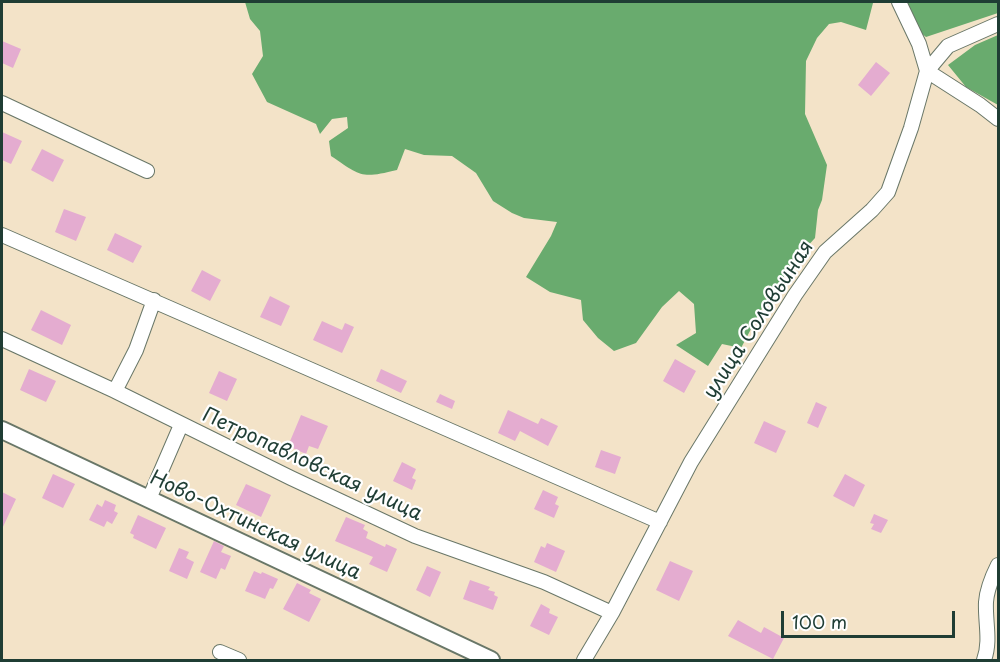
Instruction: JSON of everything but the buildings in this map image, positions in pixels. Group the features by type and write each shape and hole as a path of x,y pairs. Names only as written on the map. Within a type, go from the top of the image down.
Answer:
{"street":[{"path":"900,2 919,44 927,71 999,120"},
{"path":"927,71 948,46 999,24"},
{"name":"улица Соловьиная","path":"584,660 612,613 691,462 801,286 825,252 872,210 888,192 911,128 927,71"},
{"path":"2,102 147,171"},
{"path":"2,235 660,522"},
{"path":"116,391 136,350 154,300"},
{"name":"Петропавловская улица","path":"2,339 116,391 181,425 415,536 544,582 612,613"},
{"path":"148,499 181,425"},
{"name":"Ново-Охтинская улица","path":"2,430 491,660"},
{"path":"984,660 988,640 987,597 999,565"},
{"path":"220,652 239,660"}],"green space":[{"path":"245,2 873,3 866,30 841,22 829,24 817,38 806,61 805,114 827,165 815,238 785,271 782,289 761,310 741,348 722,344 708,366 676,345 696,333 694,304 679,291 662,307 636,343 614,351 598,338 583,320 581,300 550,292 526,277 557,222 524,218 512,213 493,201 476,173 452,156 424,155 405,149 397,170 368,175 355,172 331,156 329,141 348,128 347,117 332,119 320,134 316,124 267,102 252,74 263,56 260,31 250,19"},
{"path":"904,2 998,2 998,13 926,37 916,29"},
{"path":"998,35 998,105 966,87 948,65 975,45"}]}
